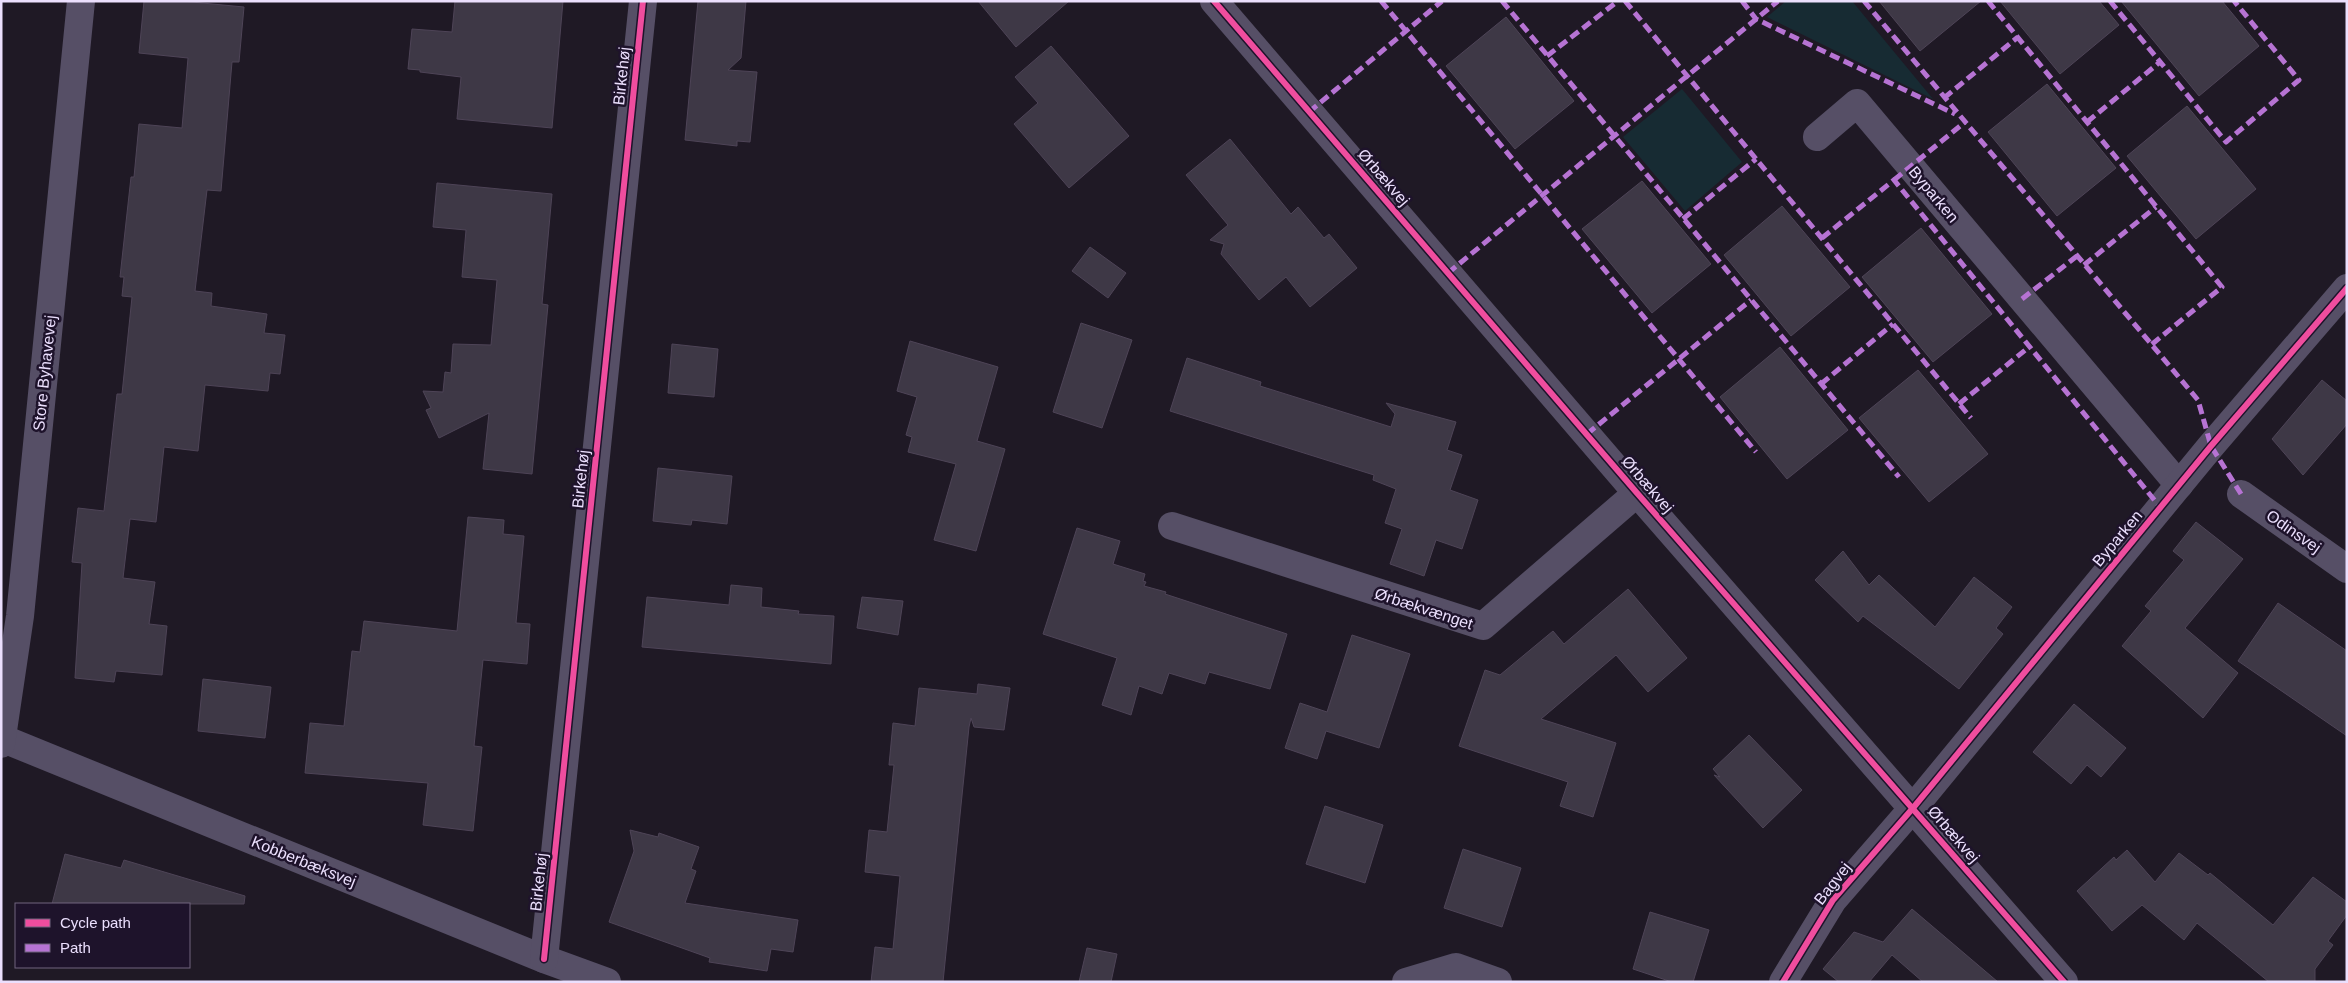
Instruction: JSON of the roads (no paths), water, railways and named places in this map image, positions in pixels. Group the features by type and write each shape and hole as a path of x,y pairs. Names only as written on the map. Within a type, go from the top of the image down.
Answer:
{"street":[{"name":"Store Byhavevej","path":"2,740 20,616 81,1"},
{"name":"Birkehøj","path":"544,959 643,1"},
{"name":"Ørbækvej","path":"1214,1 1637,493 2064,982"},
{"name":"Byparken","path":"1817,137 1857,103 2179,485"},
{"name":"Byparken","path":"1913,808 2179,485 2347,288"},
{"name":"Ørbækvænget","path":"1172,526 1482,626 1637,493"},
{"name":"Odinsvej","path":"2241,494 2347,569"},
{"name":"Kobberbæksvej","path":"2,740 544,959 607,982"},
{"name":"Bagvej","path":"1783,982 1833,900 1913,808"},
{"path":"1406,982 1456,967 1498,982"}]}
